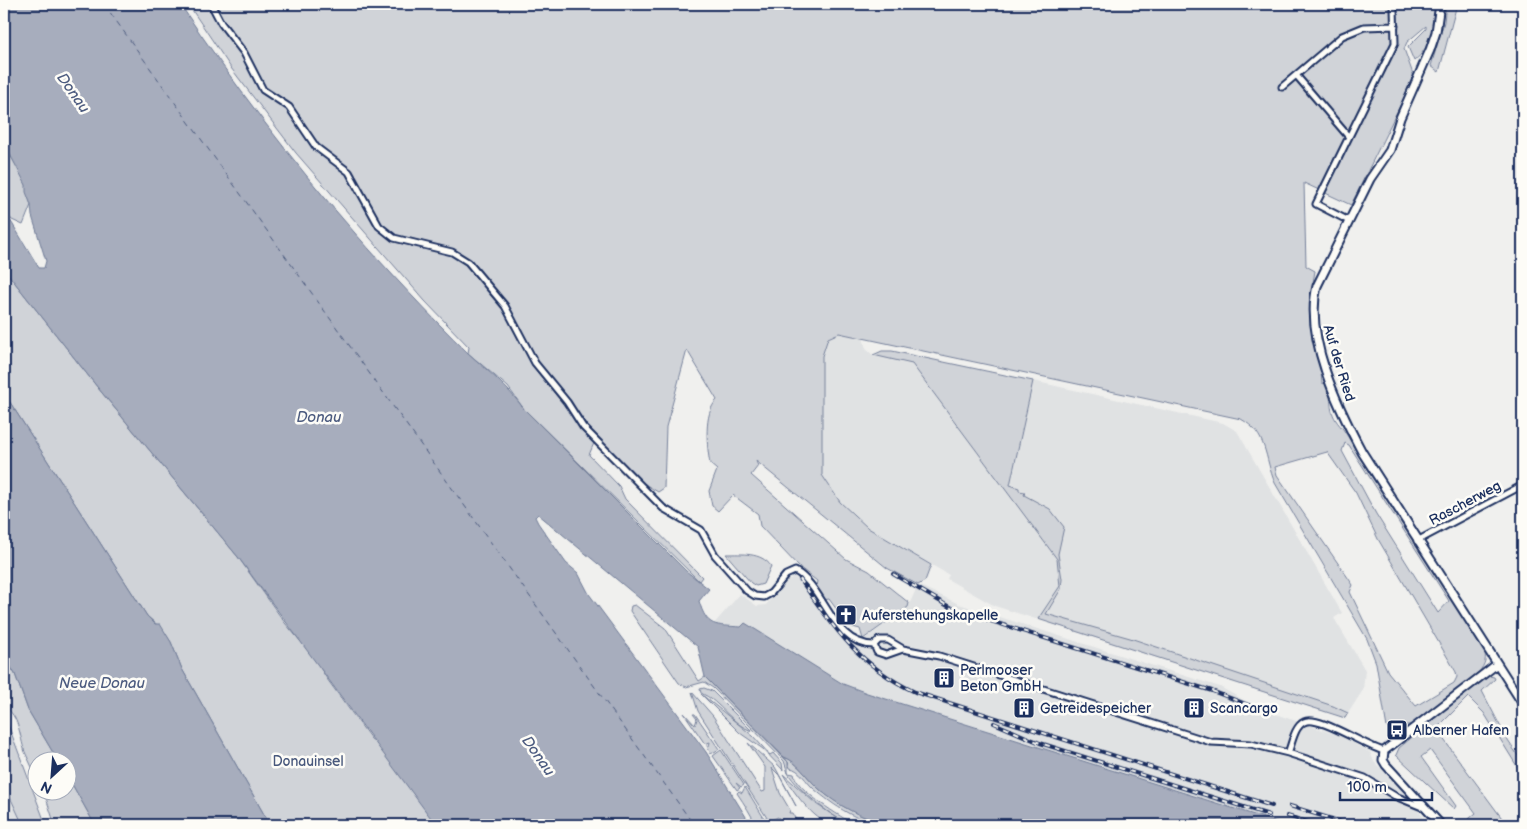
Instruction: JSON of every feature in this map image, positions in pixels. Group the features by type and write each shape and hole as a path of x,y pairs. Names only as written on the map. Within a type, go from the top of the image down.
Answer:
{"main road":[{"name":"Auf der Ried","path":"1440,4 1436,32 1430,50 1393,136 1390,150 1370,179 1317,286 1313,302 1314,324 1340,412 1362,452 1417,540 1523,704"},
{"path":"1440,825 1427,808 1386,765 1383,760 1384,751 1497,664"}],"street":[{"path":"211,4 221,23 244,53 263,90 289,108 316,147 349,172 379,226 394,238 452,252 468,262 505,306 536,362 567,402 583,427 662,508 701,530 714,555 746,591 755,596 764,597 771,593 786,575 795,571 808,582 844,632 859,642 874,645"},
{"path":"1350,220 1316,204 1395,43 1394,8"},
{"path":"1282,87 1342,36 1364,27 1394,26"},
{"path":"1296,75 1348,136"},
{"name":"Rascherweg","path":"1417,540 1523,485"},
{"path":"874,645 879,640 884,639 903,649 939,656 1211,742 1251,744 1288,753 1365,778 1395,796 1427,808"},
{"path":"874,645 877,652 886,655 903,649"},
{"path":"1288,753 1298,728 1303,722 1312,721 1338,730 1372,748 1384,751"}],"shaded area":[{"path":"839,333 863,337 866,349 873,355 912,364 1008,492 1033,381 1223,423 1237,431 1342,613 1334,618 1365,670 1363,690 1345,718 995,606 947,579 949,575 868,528 840,502 822,475 822,356 828,338"},
{"path":"793,577 804,581 841,632 857,645 908,607 918,585 959,604 1220,687 1260,709 1341,736 1370,752 1374,762 1392,779 1430,825 1286,825 867,693 843,684 745,624 741,627 713,625 740,594 757,606 766,605 782,585"},
{"path":"4,784 23,825 4,825"}],"green space":[{"path":"188,4 1436,4 1431,35 1420,56 1414,61 1408,47 1426,29 1426,26 1407,42 1404,49 1414,77 1351,205 1304,183 1306,266 1315,271 1310,300 1310,323 1320,363 1322,383 1327,384 1334,417 1484,649 1484,664 1479,672 1415,724 1387,728 1376,663 1367,639 1275,483 1261,439 1250,425 1241,419 839,333 828,338 822,356 822,475 840,502 868,528 931,565 925,581 918,585 887,568 756,461 758,466 751,475 846,559 869,571 909,603 908,607 863,639 860,629 849,626 829,599 823,600 816,587 817,581 799,567 760,526 758,514 733,495 718,511 712,506 709,491 717,470 710,464 707,431 710,413 717,400 687,350 666,427 664,488 658,492 638,479 601,445 568,406 523,345 532,365 594,443 589,455 619,486 625,499 702,577 699,581 524,409 508,387 468,353 469,347 425,301 296,153 231,68","holes":["1345,443 1349,445 1449,601 1438,613 1376,514 1342,451","1327,452 1356,493 1378,539 1456,672 1457,677 1454,683 1416,706 1388,672 1350,592 1353,585 1277,475 1275,467"]},
{"path":"1446,4 1457,4 1439,72 1431,66 1444,22"},
{"path":"4,143 24,178 31,205 23,225 12,220 4,210"},
{"name":"Donauinsel","path":"4,269 98,388 238,557 285,623 313,656 327,679 371,739 384,748 440,825 270,825 182,669 171,642 161,628 147,616 4,393"},
{"path":"882,351 892,351 1033,381 1010,485 1019,488 1019,491 1025,492 1024,495 1050,509 1064,527 1058,554 1062,579 1061,589 1046,614 1130,638 1333,706 1348,713 1345,718 1038,619 1060,586 1057,559 912,364 873,355"},
{"path":"726,554 757,556 767,561 771,566 763,584 756,586 751,583"},
{"path":"635,605 665,628 699,681 705,677 788,762 788,773 784,761 713,688 704,682 686,687 679,683 630,611 631,606"},
{"path":"4,656 15,674 28,710 53,752 28,752 28,758 16,721 4,706"},
{"path":"1489,676 1495,679 1482,691 1508,741 1523,763 1523,776 1484,713 1468,697 1436,729 1507,825 1465,825 1464,823 1476,813 1430,750 1421,757 1456,806 1454,809 1396,755 1399,748 1474,686"},
{"path":"704,688 712,691 752,731 738,724 714,701 701,693 700,689"},
{"path":"692,692 713,716 762,792 765,791 765,767 748,743 775,767 796,806 779,775 772,768 780,793 790,810 789,813 792,813 799,825 772,825 779,820 778,817 769,821 698,711"},
{"path":"701,694 753,736 770,755 773,753 782,763 783,770 763,749 740,733"},
{"path":"684,713 695,725 697,719 693,714 695,714 719,749 711,754 707,746 709,746 710,742 705,744"},
{"path":"4,714 28,777 28,802 37,802 46,825 23,825 4,784"},
{"path":"721,750 744,785 741,787 736,783 740,788 737,790 713,756"},
{"path":"784,757 794,763 818,788 842,806 888,825 868,822 848,813 814,789 797,771 790,768"},
{"path":"788,773 794,774 803,788 820,803 856,825 829,813 809,796"},
{"path":"783,774 816,804 848,825 832,825 818,817 797,796"},
{"path":"745,787 767,824 756,825 737,793 739,791 742,793"},
{"path":"78,795 95,825 55,825 47,802 78,802"}],"water":[{"name":"Donau","path":"4,4 180,4 285,149 331,205 410,294 468,353 504,386 524,409 686,571 709,589 699,601 709,621 718,625 741,627 745,623 843,684 867,693 1286,825 888,825 869,819 833,800 818,788 793,762 784,757 705,677 698,647 538,514 535,517 538,523 566,563 578,573 589,594 706,752 751,825 436,825 238,557 98,388 4,269 4,210 39,268 44,268 46,261 32,216 26,185 4,143"},
{"name":"Neue Donau","path":"4,393 147,616 155,624 160,624 171,642 182,669 270,825 95,825 78,795 78,752 53,752 28,710 15,674 4,656"}],"ferry route":[{"path":"104,4 694,825"}],"railway":[{"path":"893,574 953,609 1212,691 1259,709"},
{"path":"800,579 824,614 863,658 896,682 915,692 1272,806"},
{"path":"994,723 1040,743 1269,815"},
{"path":"1290,806 1351,825"},
{"path":"1287,816 1318,825"}],"place":[{"name":"Auferstehungskapelle","path":"846,615"},
{"name":"Perlmooser Beton GmbH","path":"944,678"},
{"name":"Getreidespeicher","path":"1024,708"},
{"name":"Scancargo","path":"1194,708"},
{"name":"Alberner Hafen","path":"1397,730"}]}
